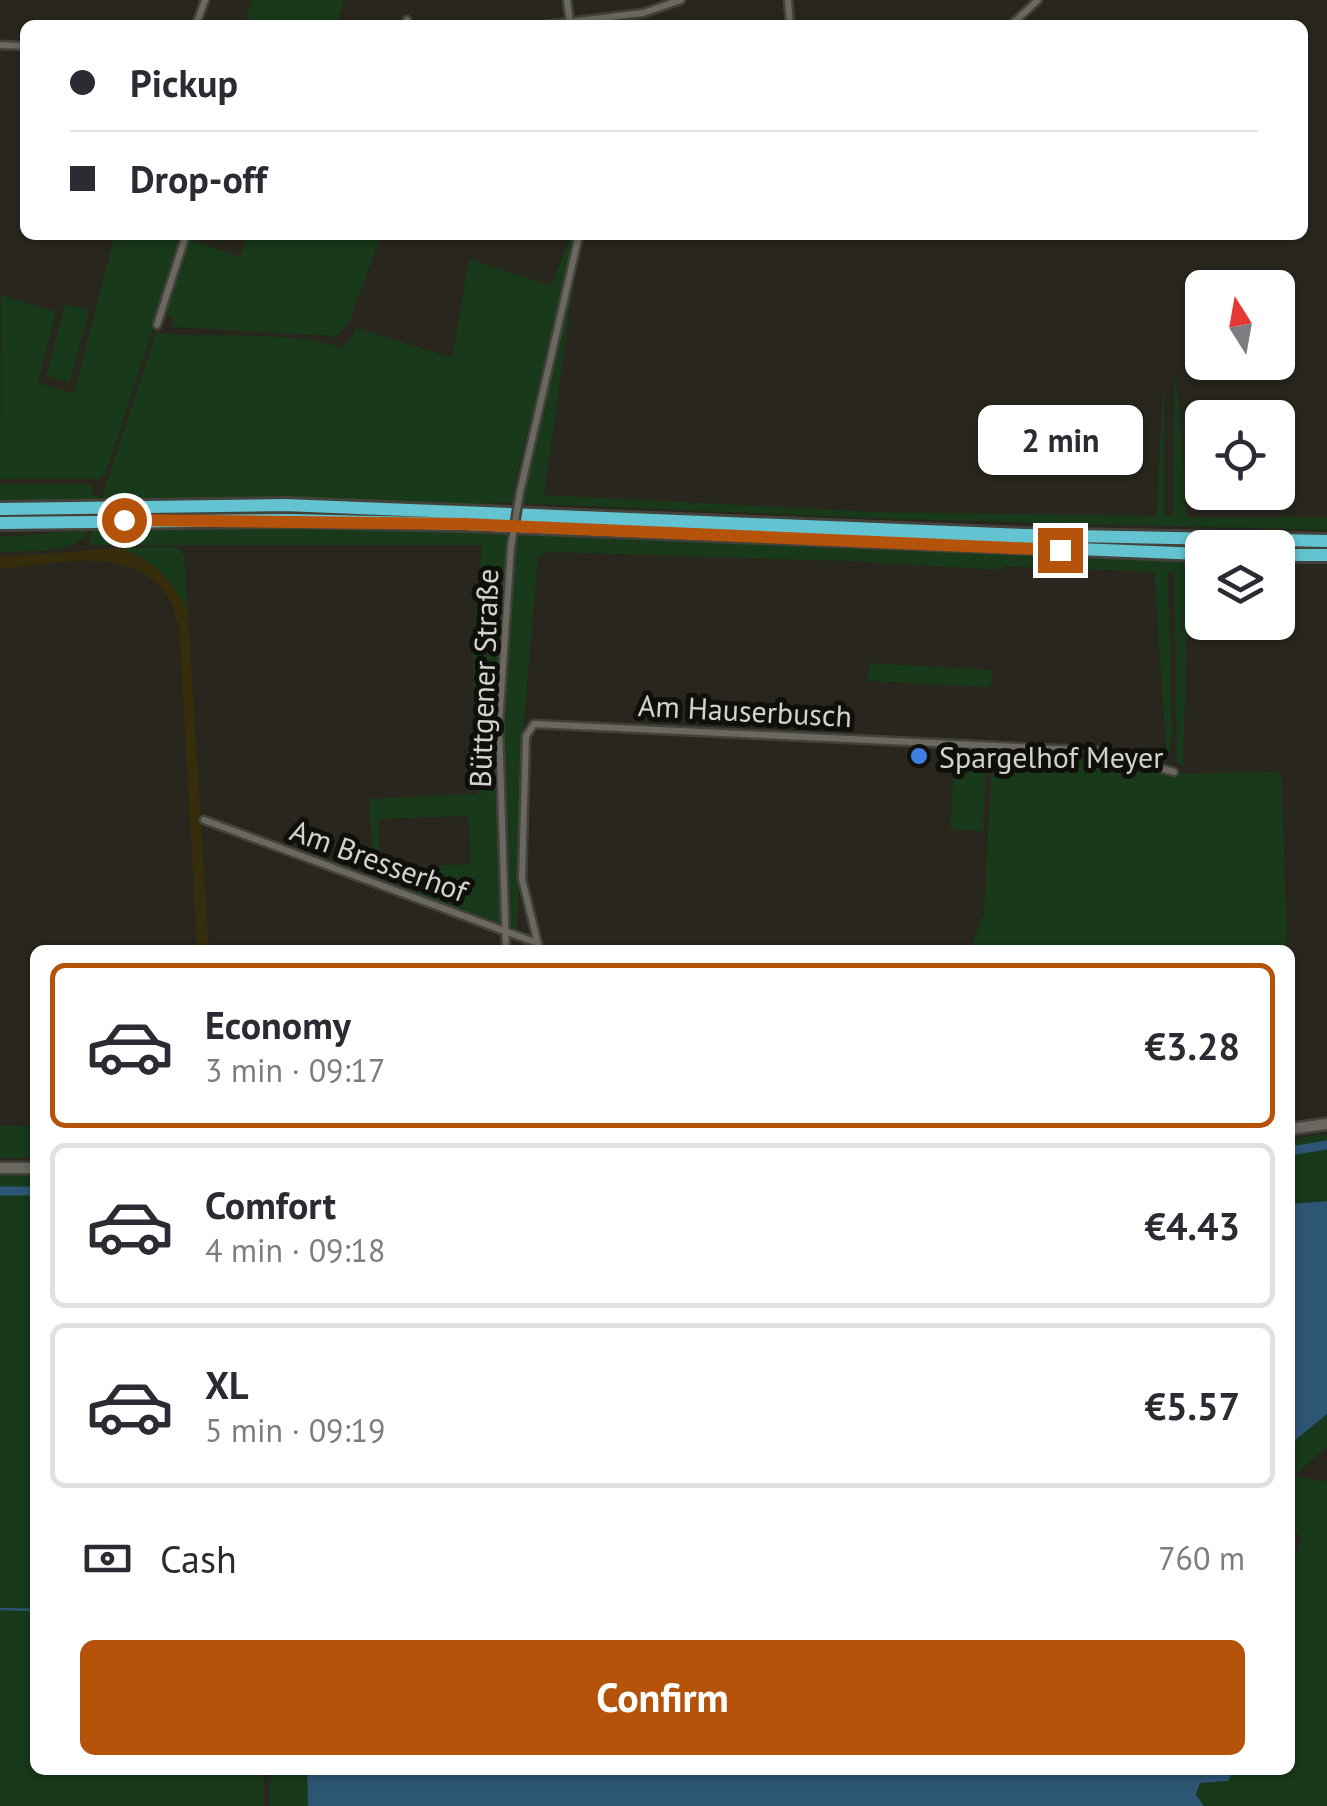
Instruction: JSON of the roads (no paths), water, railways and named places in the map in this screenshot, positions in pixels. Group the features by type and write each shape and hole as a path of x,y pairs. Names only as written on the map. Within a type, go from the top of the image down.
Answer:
{"highway":[{"path":"0,509 74,514"},
{"path":"0,522 74,514 464,510 1025,535 1327,541"},
{"path":"123,513 1185,553"},
{"path":"1295,555 1327,555"}],"main road":[{"path":"1295,1128 1327,1124"},
{"path":"0,1168 30,1168"}],"street":[{"path":"597,20 643,13 681,0"},
{"path":"1016,20 1038,0"},
{"path":"157,325 184,240"},
{"name":"Büttgener Straße","path":"506,945 499,726 511,548 520,492 578,240"},
{"name":"Am Hauserbusch","path":"538,944 522,879 526,736 534,724 1100,751 1174,772"},
{"name":"Am Bresserhof","path":"204,820 538,944"}],"water":[{"path":"1327,1201 1327,1414 1295,1440 1295,1204"},
{"path":"307,1775 1231,1775 1228,1781 1200,1783 1196,1795 1204,1806 308,1806"}],"waterway":[{"path":"1295,1150 1327,1145"},
{"path":"0,1191 30,1191"},
{"path":"0,1609 30,1610"}],"place":[{"name":"Spargelhof Meyer","path":"919,756"}]}
